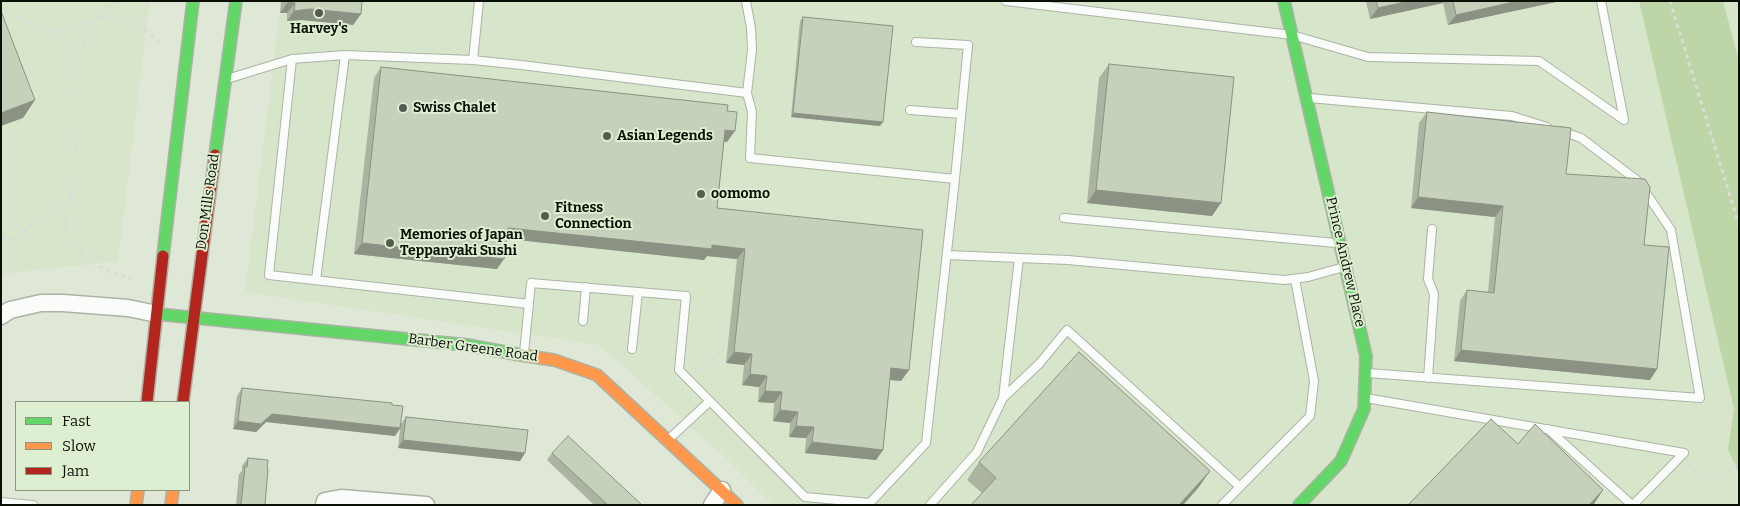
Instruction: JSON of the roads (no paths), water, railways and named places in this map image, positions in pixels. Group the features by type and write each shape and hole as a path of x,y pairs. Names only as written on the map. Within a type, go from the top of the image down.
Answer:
{"street":[{"path":"147,401 193,1"},
{"name":"Don Mills Road","path":"183,401 236,1"},
{"name":"Prince Andrew Place","path":"1284,1 1366,356 1364,409 1341,461 1299,505"},
{"path":"1,316 10,310 41,303 128,308 157,314"},
{"name":"Barber Greene Road","path":"157,314 467,345 554,360 597,376 737,505"},
{"path":"712,505 722,490"},
{"path":"136,505 138,491"},
{"path":"172,505 173,491"},
{"path":"324,505 325,501 341,498 363,502 426,505"}],"lane":[{"path":"474,60 479,1"},
{"path":"746,1 751,28 752,50 747,93 752,112 750,158 955,179"},
{"path":"1006,1 1292,35 1368,57 1540,61 1624,120 1601,1"},
{"path":"524,356 530,283 686,296 678,370 805,497 869,504 926,443 962,114 968,45 916,42"},
{"path":"225,79 292,59 345,55 474,60 747,93"},
{"path":"316,280 345,55"},
{"path":"292,59 269,275 529,304"},
{"path":"1307,98 1512,116 1581,138 1638,181 1671,230 1700,398 1366,373"},
{"path":"910,110 962,114"},
{"path":"1064,218 1340,244"},
{"path":"1428,378 1434,294 1428,279 1432,229"},
{"path":"947,255 1068,260 1284,280 1308,277 1346,267"},
{"path":"930,505 977,452 1003,398 1019,258"},
{"path":"1222,505 1310,416 1314,381 1295,278"},
{"path":"583,321 586,287"},
{"path":"632,350 638,292"},
{"path":"1003,398 1039,364 1067,330 1240,488"},
{"path":"1364,397 1548,429 1684,453 1633,505 1548,429"},
{"path":"667,440 710,401"},
{"path":"1,502 33,505"}],"place":[{"name":"Harvey's","path":"319,13"},
{"name":"Swiss Chalet","path":"403,108"},
{"name":"Asian Legends","path":"607,136"},
{"name":"oomomo","path":"701,194"},
{"name":"Fitness Connection","path":"545,216"},
{"name":"Memories of Japan Teppanyaki Sushi","path":"390,243"}]}
